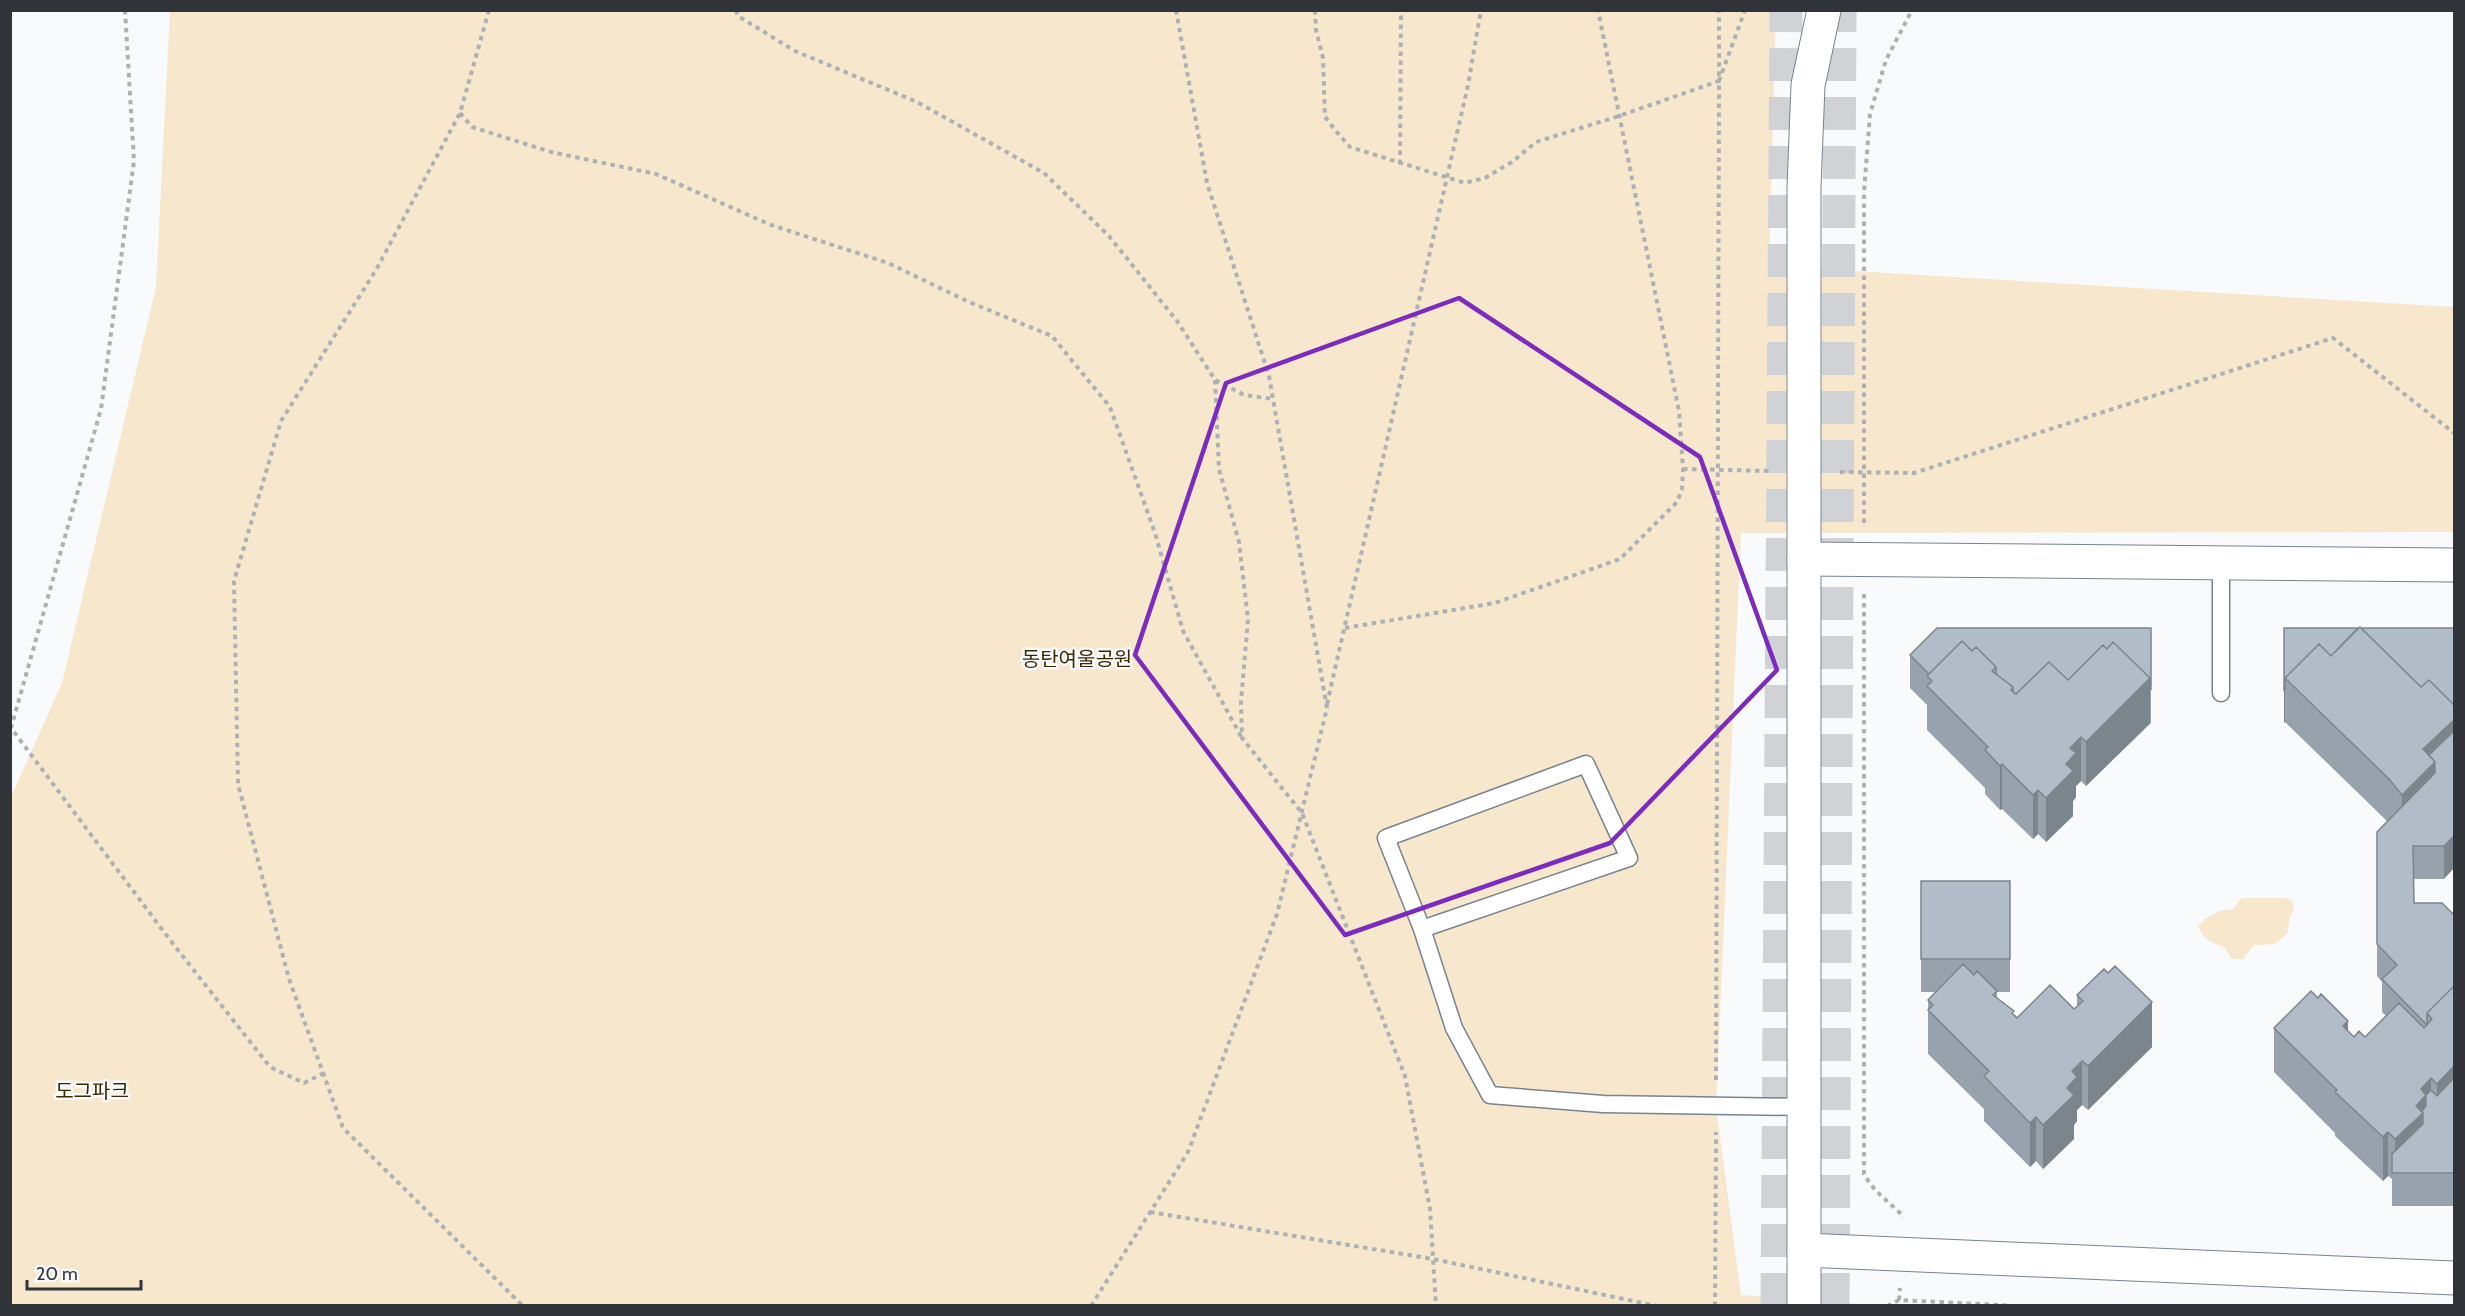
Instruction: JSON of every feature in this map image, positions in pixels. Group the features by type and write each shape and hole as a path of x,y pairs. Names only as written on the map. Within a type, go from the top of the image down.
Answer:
{"street":[{"path":"1804,1305 1804,187 1808,85 1824,10"},
{"path":"1804,559 2454,566"},
{"path":"1804,1250 2454,1278"}],"lane":[{"path":"2221,563 2221,693"},
{"path":"1422,929 1629,858 1586,764 1386,838 1422,929 1454,1028 1490,1095 1604,1104 1804,1107"}],"path":[{"path":"125,10 134,160 101,409 11,728 170,940 270,1067 304,1083 324,1073"},
{"path":"489,10 460,113 376,270 280,421 234,581 237,784 289,979 343,1128 523,1305"},
{"path":"736,10 738,16 795,51 917,102 1044,172 1109,237 1177,321 1215,380 1244,395 1273,399"},
{"path":"1176,10 1207,183 1269,376 1327,708"},
{"path":"1315,10 1316,30 1323,58 1324,117 1350,147 1465,183 1485,178 1512,162 1536,142 1719,81"},
{"path":"1400,164 1401,10"},
{"path":"1091,1305 1188,1152 1277,914 1327,708 1468,85 1481,10"},
{"path":"1345,628 1495,603 1620,559 1677,502 1682,489 1683,469 1679,411 1598,10"},
{"path":"1715,1305 1719,10"},
{"path":"1719,81 1745,10"},
{"path":"1902,1215 1883,1196 1872,1189 1864,1174 1864,192 1870,114 1887,60 1912,10"},
{"path":"460,113 472,127 551,152 656,174 771,225 888,263 969,302 1052,336 1110,407 1155,533 1183,631 1242,738 1302,813 1405,1076 1430,1209 1436,1305"},
{"path":"1683,469 1914,472 2332,338 2454,433"},
{"path":"1215,380 1219,469 1239,542 1248,619 1241,702 1242,738"},
{"path":"1150,1212 1433,1259 1657,1305"},
{"path":"1887,1305 1899,1300 2018,1305"}],"highlighted area":[{"path":"1459,298 1700,457 1777,670 1610,843 1345,935 1135,655 1226,383"}],"green space":[{"name":"동탄여울공원","path":"170,11 1776,11 1769,266 2454,307 2454,532 1741,533 1716,1106 1741,1295 1873,1305 11,1306 11,797 62,683 156,287"},
{"path":"2242,898 2286,898 2292,901 2294,909 2289,919 2288,933 2275,944 2254,945 2243,959 2232,959 2224,947 2211,942 2198,926 2214,914 2233,909"}],"building":[{"path":"2360,627 2421,687 2429,680 2454,705 2454,720 2423,749 2435,762 2402,795 2389,779 2285,678 2319,644 2331,656"},
{"path":"1937,628 2151,628 2151,690 2150,678 2113,642 2107,649 2103,645 2068,680 2049,662 2016,694 2013,692 2013,687 1996,674 1996,667 1976,647 1972,651 1962,641 1929,674 1910,655"},
{"path":"2284,628 2358,628 2331,656 2319,644 2285,678 2284,690"},
{"path":"2361,628 2454,628 2454,705 2429,680 2421,687"},
{"path":"1962,641 1972,651 1976,647 1996,667 1992,671 2013,687 2011,690 2016,694 2049,662 2068,680 2103,645 2107,649 2113,642 2150,678 2086,742 2081,737 2070,748 2076,753 2066,764 2073,771 2046,798 2038,790 2033,795 2002,764 2000,766 1985,750 1988,747 1927,686 1932,681 1927,676"},
{"path":"2454,731 2454,836 2444,846 2413,846 2414,903 2442,903 2454,915 2454,988 2427,1013 2427,1025 2382,979 2397,965 2377,944 2377,832 2435,773 2435,762 2429,755"},
{"path":"1921,881 2010,881 2010,959 1921,959"},
{"path":"1963,964 1974,975 1977,971 1997,991 1993,995 2014,1011 2012,1013 2017,1018 2050,985 2074,1009 2083,1001 2077,995 2104,969 2108,973 2115,966 2152,1002 2088,1066 2082,1061 2072,1071 2077,1077 2067,1088 2074,1095 2043,1125 2036,1117 2030,1123 1984,1076 1989,1071 1928,1010 1933,1005 1928,1000"},
{"path":"2453,987 2454,1066 2437,1084 2431,1078 2421,1089 2426,1095 2416,1106 2423,1113 2395,1139 2388,1132 2383,1137 2335,1092 2337,1090 2274,1028 2311,991 2318,998 2321,994 2348,1021 2343,1026 2354,1037 2359,1031 2365,1037 2399,1003 2424,1028 2432,1019 2427,1013"},
{"path":"2454,1078 2454,1173 2392,1173 2392,1154 2423,1124 2422,1111 2426,1106 2426,1095 2431,1090 2437,1096"}],"tunnel":[{"path":"1777,1306 1786,10"},
{"path":"1833,1306 1840,10"}],"park label":[{"name":"도그파크","path":"92,1091"}]}
